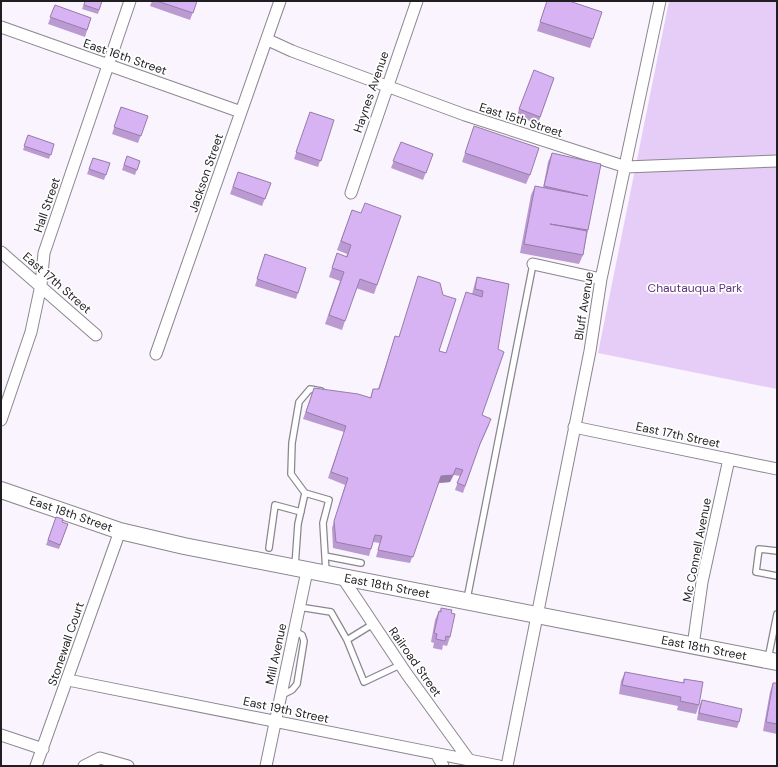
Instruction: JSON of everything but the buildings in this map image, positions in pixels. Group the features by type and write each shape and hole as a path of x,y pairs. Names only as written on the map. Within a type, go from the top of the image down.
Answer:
{"street":[{"name":"Hall Street","path":"1,420 31,332 41,285 44,253 130,1"},
{"name":"Jackson Street","path":"156,354 241,112 268,40 280,1"},
{"name":"Haynes Avenue","path":"351,193 417,1"},
{"name":"Bluff Avenue","path":"507,766 590,351 601,279 626,167 660,1"},
{"name":"East 16th Street","path":"1,27 241,112"},
{"name":"East 15th Street","path":"268,40 387,87 465,115 626,167 777,161"},
{"name":"East 17th Street","path":"1,252 41,285 96,335"},
{"path":"533,264 601,279"},
{"name":"East 17th Street","path":"574,427 777,469"},
{"name":"Mc Connell Avenue","path":"693,646 702,582 729,460"},
{"name":"East 18th Street","path":"1,490 120,531 184,546 772,662"},
{"name":"Stonewall Court","path":"36,766 120,531"},
{"name":"Mill Avenue","path":"266,766 299,607 301,569"},
{"name":"Railroad Street","path":"334,576 373,624 400,665 469,760"},
{"name":"East 19th Street","path":"68,680 437,755 499,766"},
{"path":"1,735 43,749"},
{"path":"437,755 443,766"},
{"path":"84,766 100,758 128,766"}],"lane":[{"path":"466,601 533,264"},
{"path":"325,392 310,389 299,402 292,443 290,474 305,493 329,500 323,523 325,556 334,576"},
{"path":"301,569 301,512 305,493"},
{"path":"269,548 275,505 301,512"},
{"path":"777,551 759,549 756,572 777,576"},
{"path":"325,556 361,563"},
{"path":"299,607 331,612 347,640 364,682 400,665"},
{"path":"772,662 777,614"},
{"path":"347,640 373,624"}],"green space":[{"name":"Chautauqua Park","path":"669,1 777,1 777,389 598,353"}]}
